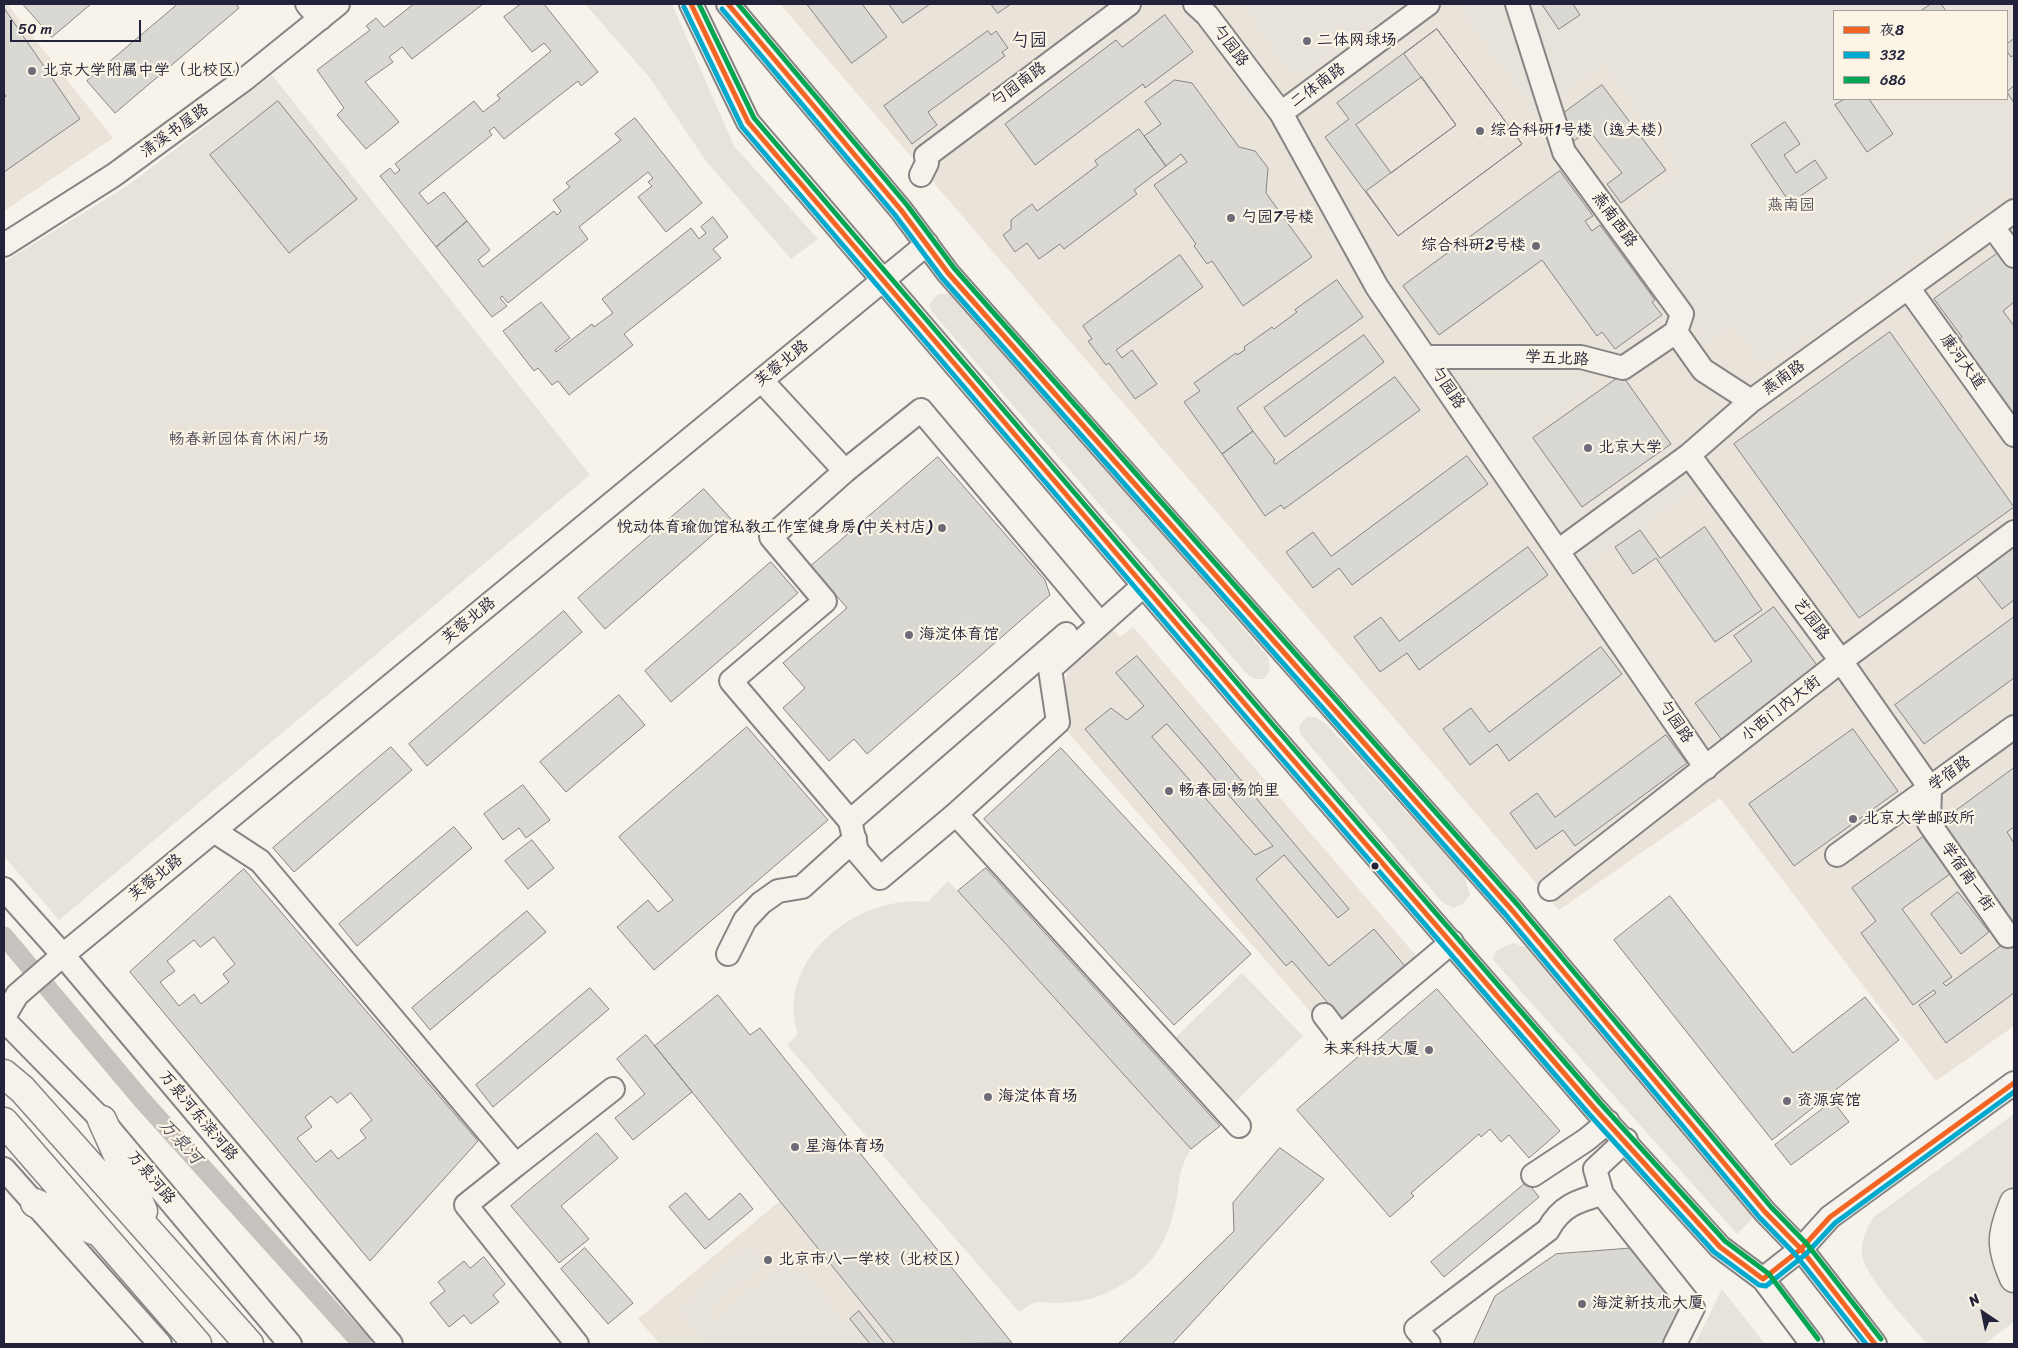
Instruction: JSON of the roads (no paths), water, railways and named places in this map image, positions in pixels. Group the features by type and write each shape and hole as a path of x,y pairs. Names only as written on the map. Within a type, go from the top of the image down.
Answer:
{"highway":[{"path":"4,1074 22,1089 154,1235 249,1344"},
{"path":"102,1120 154,1235"},
{"path":"4,1122 197,1344"},
{"path":"36,1203 103,1235"},
{"path":"2014,1203 2002,1239 2007,1262 2014,1278"}],"street":[{"name":"清溪书屋路","path":"4,245 114,176 245,79 313,11 338,4"},
{"path":"691,4 748,122 1143,586 1608,1122 1720,1246 1763,1279 1812,1344"},
{"path":"728,4 901,210 948,273 1511,909 1765,1212 1801,1249 1875,1344"},
{"name":"勺园南路","path":"921,175 927,162 926,156 1130,4"},
{"name":"二体南路","path":"1281,114 1428,4"},
{"name":"燕南西路","path":"1517,4 1564,152 1682,314 1676,332"},
{"name":"勺园路","path":"1208,7 1281,114 1352,246 1377,287 1706,768"},
{"name":"燕南路","path":"1558,552 1689,455 1751,401 1909,289 2014,211"},
{"path":"1993,227 2014,256"},
{"name":"芙蓉北路","path":"4,1018 17,995 59,958 927,244"},
{"name":"康河大道","path":"1909,289 2014,435"},
{"path":"1676,332 1703,370 1751,401"},
{"name":"学五北路","path":"1426,356 1581,357 1623,368 1676,332"},
{"path":"762,381 845,471"},
{"path":"921,410 1095,617 1050,669 1058,722 956,814 880,878 858,851 852,830 730,681 825,601 771,537 845,471 921,410"},
{"name":"艺园路","path":"1689,455 1841,661 1930,788"},
{"name":"小西门内大街","path":"1550,889 1841,661 2014,532"},
{"path":"728,954 745,920 761,903 778,891 802,887 852,830 1095,617 1143,586"},
{"name":"学宿路","path":"1837,855 2014,727"},
{"name":"学宿南一街","path":"1930,788 1929,823 2008,936"},
{"path":"956,814 1239,1126"},
{"path":"214,831 260,861 516,1165"},
{"name":"万泉河东滨河路","path":"4,889 59,958 391,1344"},
{"path":"1324,1015 1340,1036 1452,942"},
{"name":"万泉河路","path":"4,1018 102,1120 290,1344"},
{"path":"1763,1279 1801,1249 1830,1217 2014,1083"},
{"path":"577,1344 466,1205 613,1089"},
{"path":"1533,1175 1586,1140 1608,1122"},
{"path":"1626,1140 1595,1169 1602,1194 1693,1308 1675,1344"},
{"path":"4,1169 160,1344"},
{"path":"1429,1344 1416,1329 1548,1230 1556,1216 1577,1201 1602,1194"}],"waterway":[{"name":"万泉河","path":"4,936 142,1100 362,1344"}],"place":[{"name":"二体网球场","path":"1307,41"},
{"name":"北京大学附属中学（北校区）","path":"32,71"},
{"name":"综合科研1号楼（逸夫楼）","path":"1480,131"},
{"name":"勺园7号楼","path":"1231,218"},
{"name":"综合科研2号楼","path":"1536,246"},
{"name":"北京大学","path":"1588,448"},
{"name":"悦动体育瑜伽馆私教工作室健身房(中关村店)","path":"942,528"},
{"name":"海淀体育馆","path":"909,635"},
{"name":"畅春园·畅饷里","path":"1169,791"},
{"name":"北京大学邮政所","path":"1853,819"},
{"name":"未来科技大厦","path":"1429,1050"},
{"name":"海淀体育场","path":"988,1097"},
{"name":"资源宾馆","path":"1787,1101"},
{"name":"星海体育场","path":"795,1147"},
{"name":"北京市八一学校（北校区）","path":"768,1260"},
{"name":"海淀新技术大厦","path":"1582,1304"}],"district":[{"name":"勺园","path":"1029,41"}],"park label":[{"name":"燕南园","path":"1791,206"},
{"name":"畅春新园体育休闲广场","path":"249,440"}]}
